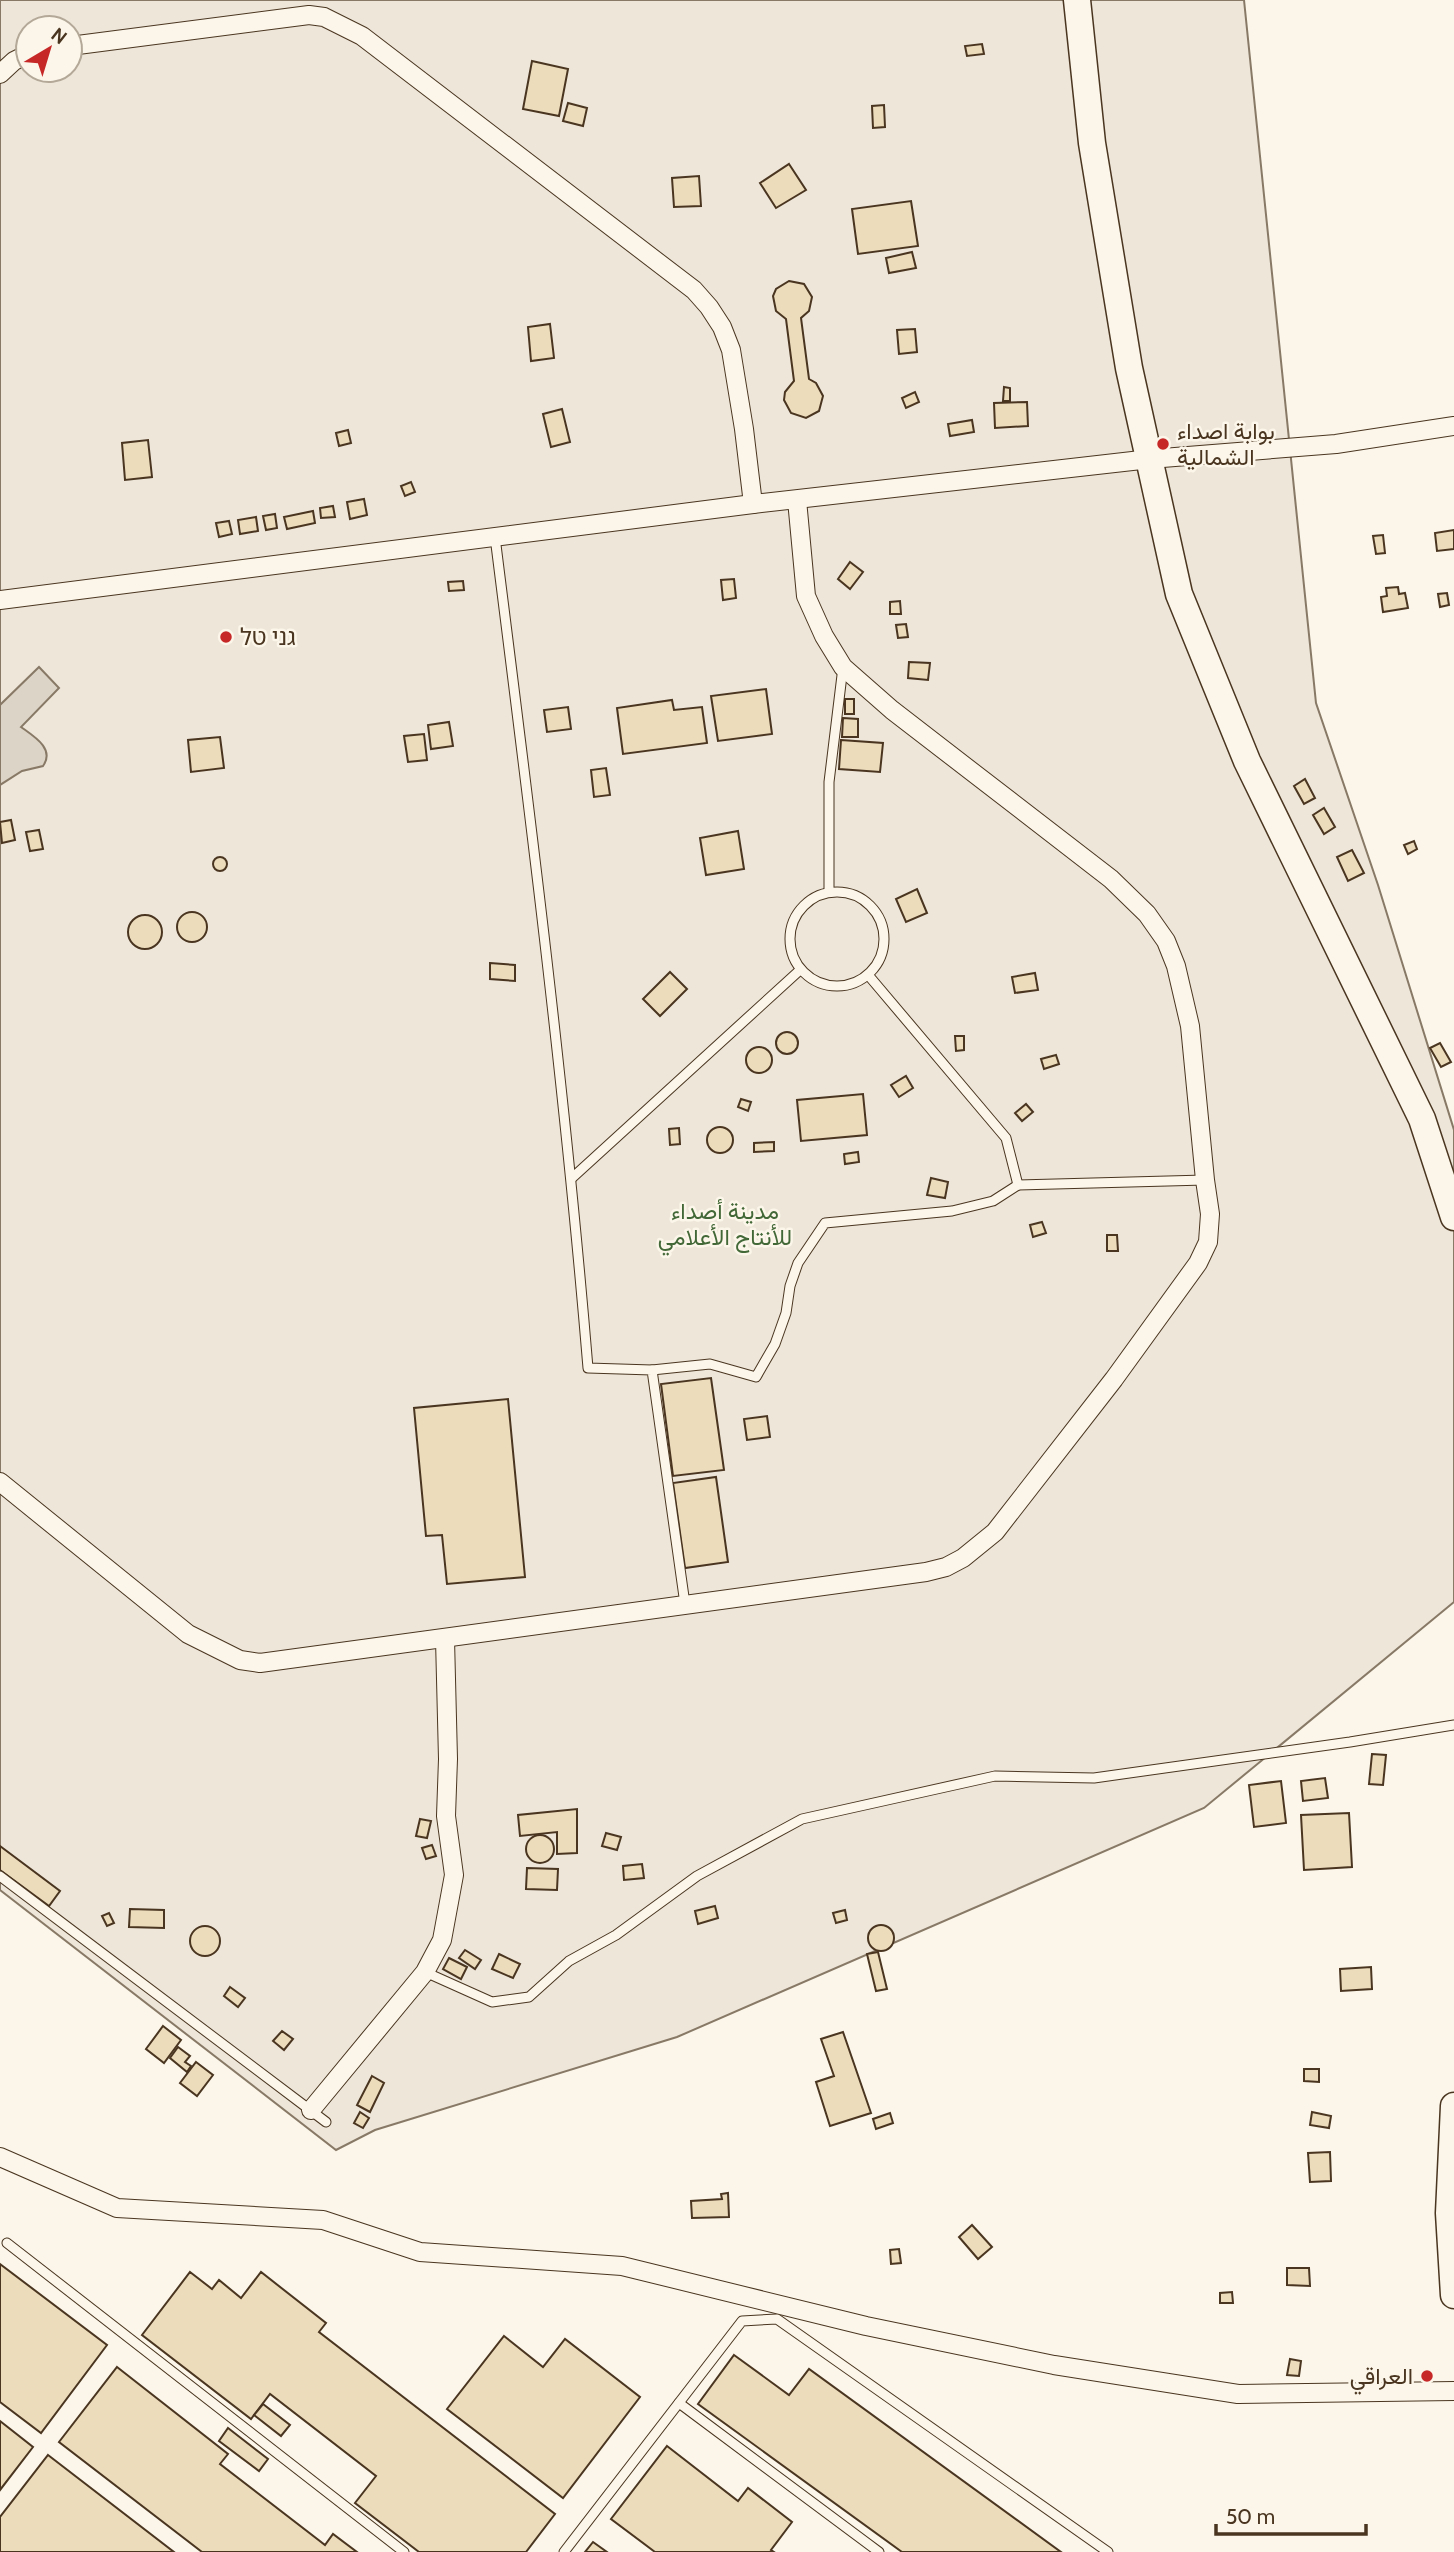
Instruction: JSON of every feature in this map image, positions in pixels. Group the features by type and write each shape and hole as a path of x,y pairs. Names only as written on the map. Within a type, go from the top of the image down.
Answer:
{"main road":[{"path":"1077,0 1092,144 1129,368 1179,594 1247,761 1422,1119 1454,1217"},
{"path":"1454,2106 1449,2213 1454,2295"}],"street":[{"path":"84,44 309,15 324,17 362,36 695,290 722,327 731,350 753,504"},
{"path":"0,74 14,61"},
{"path":"0,600 753,504 1150,459 1336,444 1454,426"},
{"path":"0,1482 188,1634 240,1660 260,1663 926,1572 946,1567 978,1548 995,1532 1114,1379 1198,1263 1208,1242 1210,1214 1185,997 1166,941 1147,914 1111,879 892,710 843,667 824,636 806,596 797,500"},
{"path":"311,2110 425,1972 442,1940 454,1875 446,1816 448,1731 445,1639"},
{"path":"0,2157 117,2208 323,2220 420,2252 622,2266 866,2326 1054,2365 1238,2394 1454,2391"}],"lane":[{"path":"495,537 547,947 572,1178 588,1368 652,1370 710,1364 756,1377 775,1344 786,1313 790,1286 798,1263 825,1223 953,1211 993,1201 1018,1185 1205,1180"},
{"path":"829,892 829,782 843,667"},
{"path":"829,892 844,892 859,897 871,906 880,919 884,949 869,976 856,984 833,987 811,980 800,970 792,955 789,939 792,922 800,908 813,898 829,892"},
{"path":"572,1178 800,970"},
{"path":"869,976 1006,1138 1018,1185"},
{"path":"652,1370 685,1604"},
{"path":"425,1972 492,2003 529,1997 569,1961 616,1935 697,1877 802,1819 995,1776 1094,1777 1454,1725"},
{"path":"0,1876 326,2122"},
{"path":"7,2243 404,2552"},
{"path":"564,2552 742,2321 777,2319 1108,2552"},
{"path":"679,2403 879,2552"}],"green space":[{"name":"مدينة أصداء للأنتاج الأعلامي","path":"0,0 1244,0 1316,703 1378,885 1454,1130 1454,1602 1204,1808 677,2037 375,2130 336,2150 0,1890"}],"shaded area":[{"path":"39,667 59,688 21,727 42,744 47,754 46,760 43,766 22,771 0,785 0,705"}],"building":[{"path":"982,44 984,54 967,56 965,46"},
{"path":"532,61 568,69 559,116 523,109"},
{"path":"568,103 587,108 583,126 563,121"},
{"path":"884,105 885,127 873,128 872,106"},
{"path":"789,164 806,190 776,208 760,183"},
{"path":"699,176 701,206 674,207 672,178"},
{"path":"911,201 918,246 858,254 852,209"},
{"path":"912,252 916,268 889,273 886,258"},
{"path":"789,281 804,284 812,297 809,311 801,318 809,379 816,383 823,396 819,411 806,418 791,413 784,400 785,392 794,381 786,319 776,311 773,296 776,289"},
{"path":"550,324 554,358 531,361 528,327"},
{"path":"915,329 917,352 899,354 897,330"},
{"path":"1004,387 1010,388 1010,401 1003,401"},
{"path":"915,392 919,402 906,408 902,398"},
{"path":"1027,402 1028,426 995,428 994,403"},
{"path":"562,409 570,442 551,447 543,414"},
{"path":"972,420 974,432 950,436 948,424"},
{"path":"348,430 351,443 339,446 336,433"},
{"path":"148,440 152,477 125,480 122,443"},
{"path":"411,482 415,492 405,496 401,486"},
{"path":"364,499 367,515 350,519 347,502"},
{"path":"333,506 335,517 321,518 320,508"},
{"path":"313,511 315,523 287,529 284,517"},
{"path":"275,514 277,528 266,530 263,516"},
{"path":"256,517 258,531 240,534 238,520"},
{"path":"229,521 232,534 219,537 216,523"},
{"path":"1454,530 1454,549 1437,551 1435,533"},
{"path":"1383,535 1385,553 1376,554 1373,536"},
{"path":"850,562 863,572 850,589 838,579"},
{"path":"734,579 736,598 723,600 721,580"},
{"path":"463,581 464,590 449,591 448,582"},
{"path":"1398,587 1399,594 1405,593 1408,608 1383,612 1381,597 1387,596 1386,588"},
{"path":"1447,593 1449,605 1440,607 1438,594"},
{"path":"900,601 901,614 890,614 890,602"},
{"path":"906,624 908,637 898,638 896,625"},
{"path":"909,662 930,663 928,680 908,678"},
{"path":"766,689 772,734 718,741 711,696"},
{"path":"845,699 854,699 854,714 845,714"},
{"path":"672,700 674,710 702,707 707,743 623,754 617,708"},
{"path":"568,707 571,729 547,732 544,710"},
{"path":"843,718 858,719 858,737 842,737"},
{"path":"449,722 453,746 431,749 428,725"},
{"path":"424,734 427,760 408,762 404,736"},
{"path":"220,737 224,768 191,772 188,740"},
{"path":"841,740 883,743 880,772 839,769"},
{"path":"606,768 610,795 594,797 591,770"},
{"path":"1305,779 1315,798 1304,804 1294,786"},
{"path":"1324,808 1335,827 1324,834 1313,815"},
{"path":"11,820 15,840 2,843 0,822"},
{"path":"39,830 43,849 30,851 26,832"},
{"path":"738,831 744,869 706,875 700,838"},
{"path":"1414,841 1417,849 1408,854 1404,845"},
{"path":"1352,850 1364,873 1348,881 1337,857"},
{"path":"217,857 223,857 227,864 223,871 217,871 213,867 213,861"},
{"path":"917,889 927,913 906,922 896,899"},
{"path":"192,912 203,916 207,927 203,938 192,942 181,938 177,927 181,916"},
{"path":"145,915 157,920 162,932 157,944 145,949 133,944 128,932 133,920"},
{"path":"490,963 515,965 515,981 490,979"},
{"path":"670,972 687,989 660,1016 643,999"},
{"path":"1035,973 1038,990 1015,993 1012,977"},
{"path":"787,1032 795,1035 798,1043 795,1051 787,1054 779,1051 776,1043 779,1035"},
{"path":"955,1036 964,1036 964,1050 956,1051"},
{"path":"1440,1043 1451,1062 1441,1067 1430,1048"},
{"path":"759,1047 768,1051 772,1060 768,1069 759,1073 750,1069 746,1060 750,1051"},
{"path":"1056,1055 1059,1064 1044,1069 1041,1059"},
{"path":"906,1076 913,1088 899,1097 891,1085"},
{"path":"863,1094 867,1135 801,1141 797,1100"},
{"path":"741,1099 751,1102 748,1111 738,1107"},
{"path":"1026,1104 1033,1112 1022,1121 1015,1113"},
{"path":"720,1127 729,1131 733,1140 729,1149 720,1153 711,1149 707,1140 711,1131"},
{"path":"679,1128 680,1144 670,1145 669,1129"},
{"path":"774,1142 774,1151 754,1152 754,1143"},
{"path":"858,1152 859,1162 845,1164 844,1154"},
{"path":"931,1178 948,1182 945,1198 927,1195"},
{"path":"1042,1222 1046,1233 1033,1237 1030,1225"},
{"path":"1107,1235 1117,1235 1118,1251 1107,1251"},
{"path":"711,1378 724,1470 673,1476 661,1384"},
{"path":"508,1399 525,1577 447,1584 442,1535 426,1536 414,1408"},
{"path":"767,1416 770,1437 747,1440 744,1419"},
{"path":"716,1477 728,1562 685,1568 673,1483"},
{"path":"1372,1754 1386,1755 1383,1785 1369,1784"},
{"path":"1325,1778 1328,1798 1303,1801 1301,1781"},
{"path":"1281,1781 1286,1823 1254,1827 1249,1785"},
{"path":"577,1809 577,1853 557,1854 557,1832 520,1836 518,1815"},
{"path":"1349,1813 1352,1867 1304,1870 1301,1815"},
{"path":"420,1819 431,1821 427,1838 416,1836"},
{"path":"606,1833 621,1837 617,1850 602,1846"},
{"path":"540,1835 550,1839 554,1849 550,1859 540,1863 530,1859 526,1849 530,1839"},
{"path":"432,1845 436,1856 426,1859 422,1848"},
{"path":"0,1846 60,1891 49,1906 0,1870"},
{"path":"642,1864 644,1878 624,1880 623,1866"},
{"path":"527,1868 558,1869 557,1890 526,1889"},
{"path":"715,1906 718,1918 698,1924 695,1911"},
{"path":"130,1909 164,1910 164,1928 129,1927"},
{"path":"845,1910 847,1920 836,1923 833,1913"},
{"path":"109,1913 114,1923 107,1926 102,1916"},
{"path":"881,1925 891,1928 894,1938 891,1948 881,1951 871,1948 868,1938 871,1928"},
{"path":"205,1926 216,1930 220,1941 216,1952 205,1956 194,1952 190,1941 194,1930"},
{"path":"465,1950 481,1960 475,1969 459,1958"},
{"path":"878,1952 887,1989 876,1991 867,1954"},
{"path":"499,1954 520,1964 513,1978 492,1969"},
{"path":"449,1958 467,1967 461,1979 443,1969"},
{"path":"1371,1967 1372,1989 1341,1991 1340,1969"},
{"path":"230,1987 245,1998 238,2007 224,1996"},
{"path":"163,2026 181,2040 164,2063 146,2049"},
{"path":"282,2031 293,2039 284,2050 273,2041"},
{"path":"843,2032 871,2113 830,2126 816,2082 834,2076 821,2039"},
{"path":"178,2047 190,2056 185,2062 191,2066 187,2072 170,2058"},
{"path":"196,2062 213,2075 197,2096 180,2083"},
{"path":"1304,2069 1319,2069 1319,2082 1304,2081"},
{"path":"372,2076 384,2083 370,2112 357,2105"},
{"path":"360,2112 369,2118 363,2128 354,2123"},
{"path":"1312,2112 1331,2116 1329,2128 1310,2125"},
{"path":"890,2113 893,2123 876,2129 873,2119"},
{"path":"1330,2152 1331,2181 1310,2182 1308,2153"},
{"path":"728,2193 729,2217 692,2218 691,2201 722,2199 721,2194"},
{"path":"972,2225 992,2247 978,2259 959,2237"},
{"path":"899,2249 901,2263 891,2264 890,2250"},
{"path":"0,2264 107,2345 41,2433 0,2402"},
{"path":"1287,2268 1309,2268 1310,2286 1287,2285"},
{"path":"190,2272 212,2289 219,2280 241,2298 261,2272 326,2323 319,2332 555,2514 526,2552 419,2552 355,2503 376,2476 270,2394 251,2419 142,2335"},
{"path":"1232,2292 1233,2303 1220,2303 1220,2293"},
{"path":"504,2336 543,2367 565,2339 640,2397 563,2498 447,2409"},
{"path":"734,2355 789,2395 809,2369 1061,2552 902,2552 698,2404"},
{"path":"1290,2359 1301,2361 1299,2376 1287,2375"},
{"path":"117,2367 228,2454 220,2464 325,2545 333,2534 357,2552 202,2552 59,2442"},
{"path":"263,2404 290,2425 281,2436 254,2415"},
{"path":"0,2421 33,2447 0,2490"},
{"path":"228,2428 268,2459 259,2471 219,2441"},
{"path":"667,2446 738,2501 748,2488 792,2522 771,2550 774,2552 655,2552 611,2519"},
{"path":"48,2455 174,2552 0,2552 0,2517"},
{"path":"593,2542 607,2552 585,2552"}],"place":[{"name":"بوابة اصداء الشمالية","path":"1163,444"},
{"name":"גני טל","path":"226,637"},
{"name":"العراقي","path":"1427,2376"}]}
